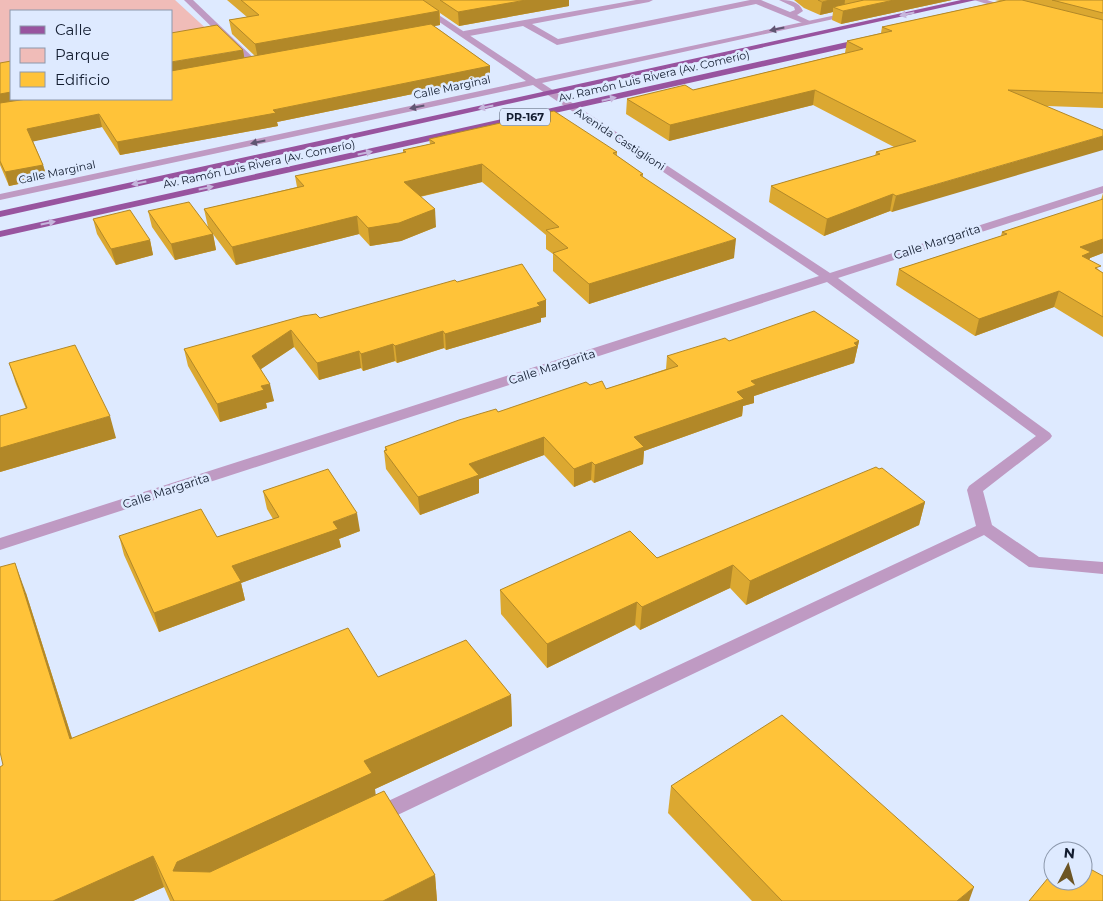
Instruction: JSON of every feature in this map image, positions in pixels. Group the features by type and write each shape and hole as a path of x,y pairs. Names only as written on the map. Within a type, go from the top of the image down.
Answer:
{"main road":[{"name":"Av. Ramón Luis Rivera (Av. Comerío)","path":"0,214 972,0"},
{"path":"989,13 1014,9"},
{"name":"Av. Ramón Luis Rivera (Av. Comerío)","path":"0,234 873,39"}],"street":[{"path":"188,0 256,64"},
{"name":"Avenida Castiglioni","path":"411,0 830,278 1044,436 975,490 985,528"},
{"path":"591,0 606,8"},
{"path":"464,34 649,0"},
{"path":"783,0 797,6 799,11 790,15"},
{"path":"978,0 1014,9"},
{"path":"525,23 557,42 756,1 808,22"},
{"name":"Calle Marginal","path":"0,197 858,11 844,6"},
{"path":"435,31 454,27"},
{"name":"Calle Margarita","path":"0,544 830,278 1103,188"},
{"path":"363,822 985,528 1034,563 1103,568"}],"green space":[{"path":"0,0 175,0 211,33 172,40 172,10 10,10 10,67 0,69"}],"building":[{"path":"241,0 423,0 439,11 255,44 229,20 259,15"},
{"path":"440,0 526,0 458,12"},
{"path":"864,0 894,0 843,11 833,7"},
{"path":"1006,0 1022,0 1103,20 1103,93 1008,90 1103,130 1103,136 896,196 893,194 827,219 771,186 880,154 876,152 916,141 815,90 670,125 627,99 685,85 693,90 863,49 847,41 892,31 882,27"},
{"path":"1052,0 1103,0 1103,13"},
{"path":"431,24 490,66 273,110 276,113 117,142 99,114 27,129 43,165 5,172 0,161 0,103 20,100 172,100 172,71"},
{"path":"217,25 243,50 172,62 172,33"},
{"path":"10,61 10,92 0,94 0,63"},
{"path":"554,111 617,152 613,153 643,174 640,175 736,239 589,284 553,253 568,248 546,230 559,227 482,164 404,182 435,209 399,223 368,228 357,216 232,247 204,209 304,186 295,176 406,152 403,150 435,143 429,139"},
{"path":"1103,199 1103,239 1080,247 1091,252 1082,256 1101,266 1095,268 1103,273 1103,317 1059,291 979,319 899,269 1007,234 1002,232"},
{"path":"189,202 213,234 171,244 148,211"},
{"path":"130,210 150,240 111,249 93,219"},
{"path":"522,264 546,300 537,303 540,306 445,334 443,331 395,346 393,344 361,354 359,351 317,363 291,330 252,356 270,384 261,386 264,390 217,404 184,349 303,316 316,314 320,318 455,280 457,282"},
{"path":"814,311 859,341 854,343 857,346 751,381 756,385 737,392 744,399 634,437 644,447 595,465 592,462 574,469 544,437 469,464 479,475 418,497 384,451 387,450 385,447 459,420 496,409 498,412 586,382 590,385 602,381 606,389 678,366 667,356 725,338 729,341"},
{"path":"75,345 110,416 0,448 0,416 27,408 9,363"},
{"path":"876,467 882,468 925,502 750,581 733,565 642,607 637,602 547,644 500,590 630,531 657,558"},
{"path":"328,469 357,513 333,522 338,529 232,566 241,581 154,613 119,536 201,509 217,537 279,517 263,491"},
{"path":"15,563 70,739 348,628 378,677 466,640 511,695 364,761 372,773 177,862 173,871 210,872 384,791 435,875 383,901 174,901 153,856 53,901 0,901 0,767 3,765 0,752 0,567"},
{"path":"782,715 974,887 957,901 782,901 671,786"},
{"path":"1093,870 1103,876 1103,901 1029,901 1043,884 1043,891 1093,891"}]}
